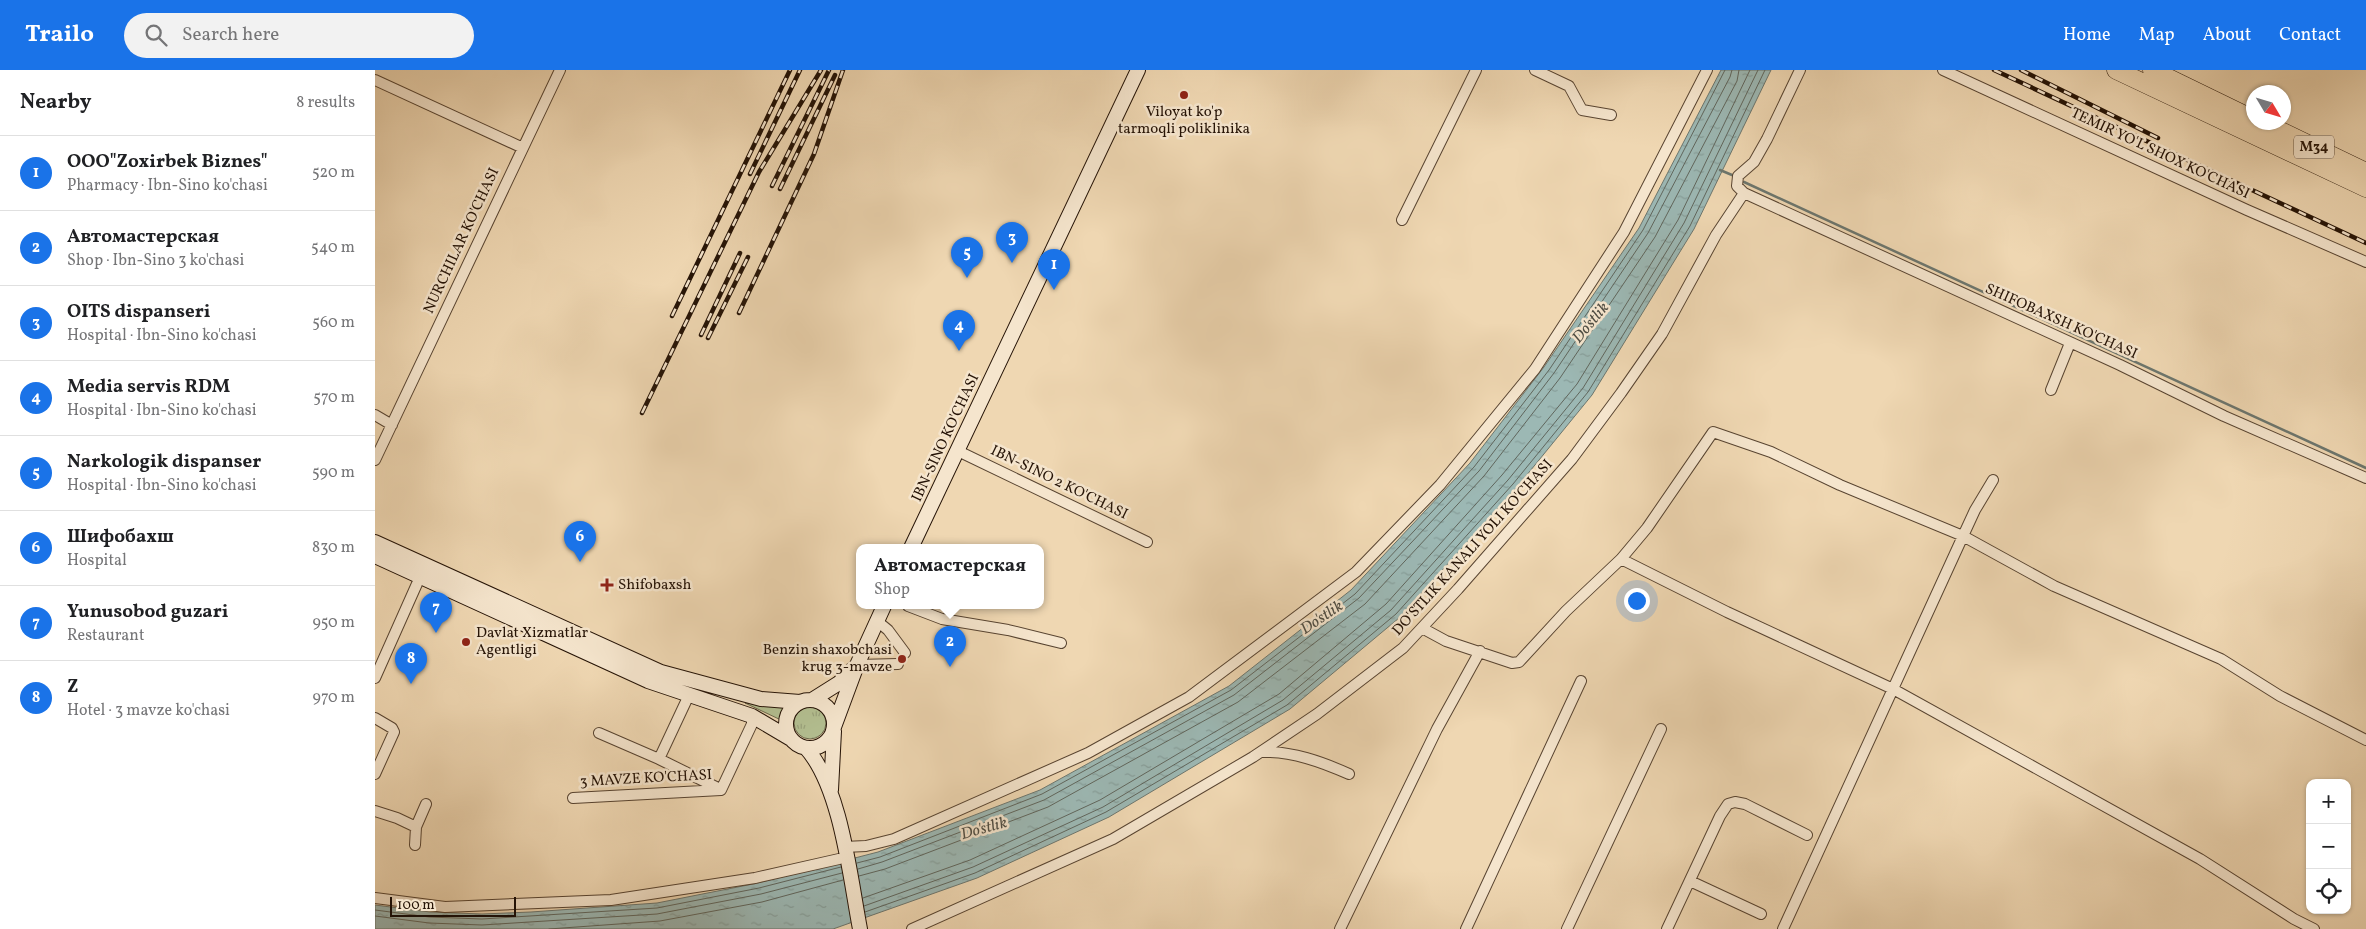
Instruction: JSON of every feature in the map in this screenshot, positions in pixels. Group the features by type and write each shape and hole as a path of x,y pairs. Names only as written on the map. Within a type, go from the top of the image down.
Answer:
{"highway":[{"name":"M34","path":"2116,70 2366,188"},
{"path":"2152,70 2246,116"},
{"name":"M34","path":"2279,130 2366,172"}],"main road":[{"name":"IBN-SINO KO'CHASI","path":"913,544 1137,70"},
{"path":"375,542 661,672 753,697 819,702 831,712 834,729 831,790 860,929"},
{"path":"375,556 648,681 752,716 806,748 817,763 831,790"},
{"path":"806,748 815,748 823,745 834,729 857,664 883,609"},
{"path":"791,739 787,731 788,714 806,701 839,683 857,664"}],"street":[{"name":"NURCHILAR KO'CHASI","path":"375,460 560,70"},
{"path":"1401,220 1476,70"},
{"path":"1535,70 1569,86 1581,110 1611,115"},
{"path":"375,898 445,907 611,900 755,878 894,839 1088,753 1189,697 1356,572 1440,485 1535,369 1623,232 1707,70"},
{"path":"1744,193 1737,186 1738,176 1754,162 1800,70"},
{"name":"TEMIR YO'L SHOX KO'CHASI","path":"1943,70 2247,210 2366,262"},
{"path":"375,80 523,148"},
{"name":"SHIFOBAXSH KO'CHASI","path":"1744,193 2070,342 2224,416 2366,478"},
{"name":"DO'STLIK KANALI YOLI KO'CHASI","path":"912,929 1113,839 1261,752 1317,714 1403,648 1572,459 1662,334 1716,234 1744,193"},
{"path":"2051,390 2070,342"},
{"path":"375,415 392,425"},
{"path":"1422,628 1446,641 1512,663 1519,662 1566,611 1621,559 1647,528 1713,432 1771,452 1840,485 1963,536 2053,586 2221,659 2280,696 2366,740"},
{"name":"IBN-SINO 2 KO'CHASI","path":"958,451 1147,542"},
{"path":"1783,929 1975,510 1993,480"},
{"path":"1621,559 1727,612 1893,688 2200,859 2286,914 2314,929"},
{"path":"375,678 420,577"},
{"path":"916,609 942,619 1008,630 1061,643"},
{"path":"877,621 888,630 905,653"},
{"path":"1341,929 1437,730 1480,651"},
{"path":"857,664 898,664"},
{"path":"1466,929 1581,681"},
{"name":"3 MAVZE KO'CHASI","path":"659,759 689,695"},
{"name":"3 MAVZE KO'CHASI","path":"721,790 752,724 752,716"},
{"path":"375,718 392,728 394,732 375,774"},
{"path":"1567,929 1661,729"},
{"name":"3 MAVZE KO'CHASI","path":"599,733 659,759 721,790"},
{"path":"1261,752 1279,752 1326,764 1349,774"},
{"name":"3 MAVZE KO'CHASI","path":"573,798 721,790"},
{"path":"1667,929 1720,816 1728,804 1735,802 1745,804 1807,834"},
{"path":"415,845 416,827 425,804"},
{"path":"375,811 416,827"},
{"path":"1690,881 1761,914"}],"green space":[{"path":"745,703 786,707 781,720"},
{"path":"810,707 816,708 821,712 825,717 825,729 821,734 816,738 810,739 804,738 799,734 795,729 794,723 795,717 799,712 804,708"}],"water":[{"name":"Do'stlik","path":"1721,70 1771,70 1694,229 1592,395 1517,487 1399,618 1290,709 1109,817 977,878 833,929 375,929 375,905 430,912 482,914 657,903 758,883 878,852 1040,790 1229,686 1351,590 1470,463 1544,367 1639,228"}],"waterway":[{"path":"1720,170 1732,175"},
{"path":"1744,182 2366,468"}],"railway":[{"path":"672,316 790,70"},
{"path":"750,174 800,70"},
{"path":"642,413 759,172 821,70"},
{"path":"772,186 829,70"},
{"path":"739,313 814,154 843,70"},
{"path":"1994,70 2366,243"},
{"path":"2021,70 2158,138"},
{"path":"780,189 835,75"},
{"path":"701,335 740,253"},
{"path":"708,338 748,257"}],"place":[{"name":"Viloyat ko'p tarmoqli poliklinika","path":"1184,95"},
{"name":"OITS dispanseri","path":"1012,263"},
{"name":"Narkologik dispanser","path":"967,278"},
{"name":"OOO\"Zoxirbek Biznes\"","path":"1054,290"},
{"name":"Media servis RDM","path":"959,351"},
{"name":"Шифобахш","path":"580,562"},
{"name":"Shifobaxsh","path":"607,585"},
{"name":"Yunusobod guzari","path":"436,633"},
{"name":"Davlat Xizmatlar Agentligi","path":"466,642"},
{"name":"Benzin shaxobchasi krug 3-mavze","path":"902,659"},
{"name":"Автомастерская","path":"950,667"},
{"name":"Z","path":"411,684"}]}
